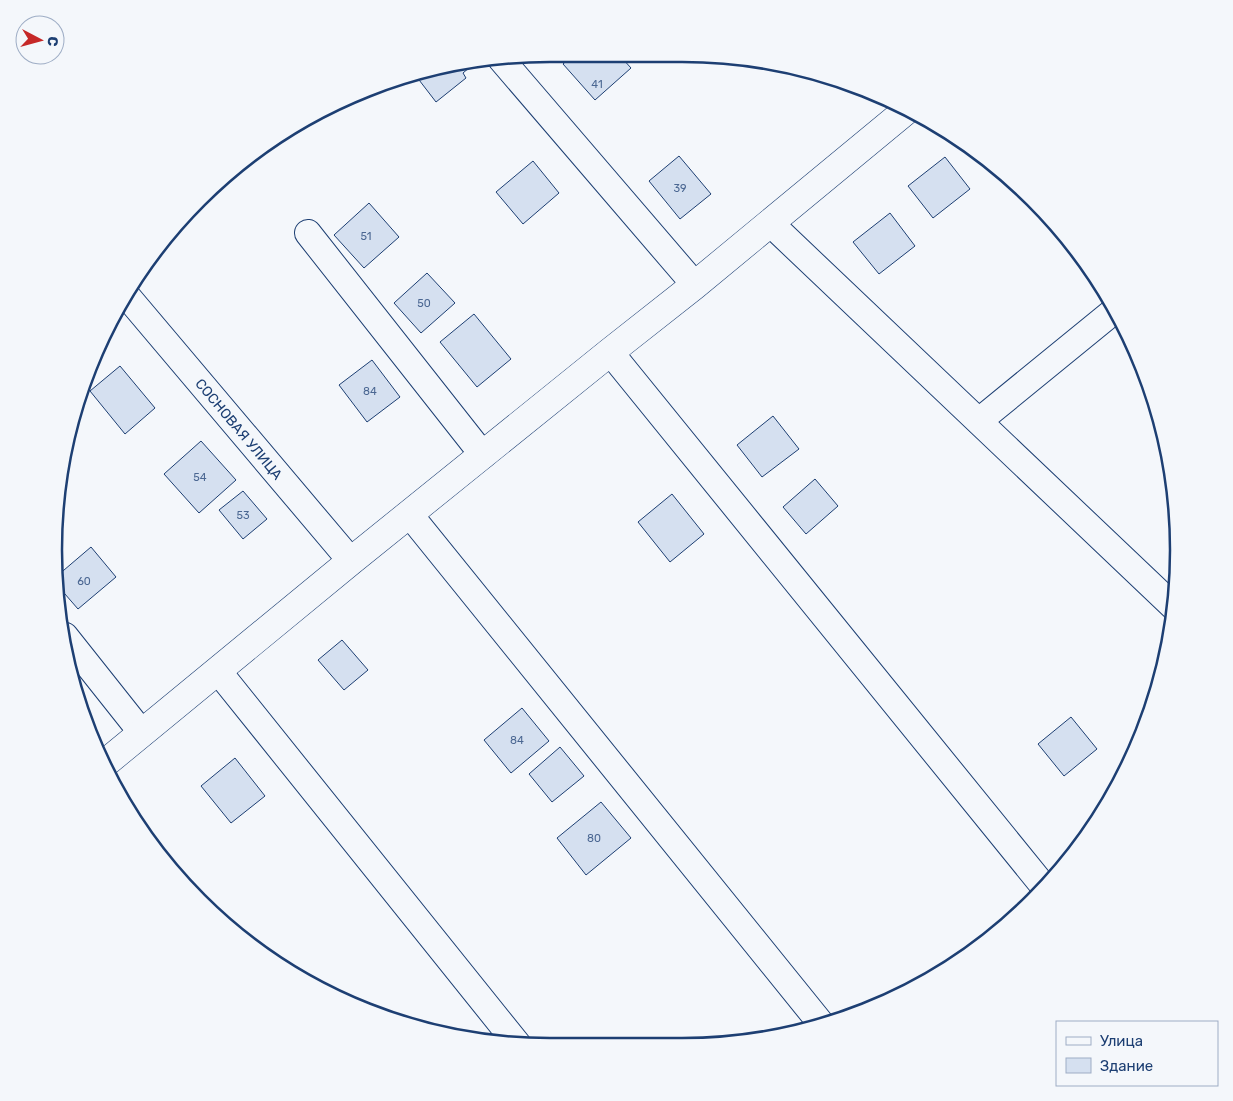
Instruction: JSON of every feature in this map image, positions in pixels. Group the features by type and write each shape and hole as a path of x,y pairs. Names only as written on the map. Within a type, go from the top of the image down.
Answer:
{"main road":[{"path":"110,759 901,115"}],"street":[{"path":"506,65 695,284"},
{"path":"770,223 1167,601"},
{"path":"308,233 483,455"},
{"name":"СОСНОВАЯ УЛИЦА","path":"131,301 351,561"},
{"path":"979,421 1109,315"},
{"path":"610,352 1041,881"},
{"path":"410,515 818,1019"},
{"path":"72,645 142,733"},
{"path":"218,671 511,1036"}],"building":[{"path":"565,62 626,62 631,68 595,100 563,64"},
{"path":"466,70 463,73 466,78 436,102 419,80"},
{"path":"679,156 711,194 680,219 649,181"},
{"path":"945,157 970,189 933,218 908,186"},
{"path":"533,161 559,193 523,224 496,192"},
{"path":"369,203 399,237 364,268 334,235"},
{"path":"890,213 915,246 879,274 853,242"},
{"path":"427,273 455,303 421,333 394,303"},
{"path":"474,314 511,359 477,387 440,342"},
{"path":"372,360 400,397 367,422 339,385"},
{"path":"120,366 155,408 125,434 90,391"},
{"path":"773,416 799,449 762,477 737,445"},
{"path":"201,441 236,480 199,513 164,474"},
{"path":"815,479 838,506 806,534 783,507"},
{"path":"243,491 267,519 243,539 219,510"},
{"path":"672,494 704,534 670,562 638,522"},
{"path":"91,547 116,577 78,609 65,594 63,571"},
{"path":"342,640 368,670 344,690 318,660"},
{"path":"522,708 549,741 511,773 484,740"},
{"path":"1071,717 1097,749 1064,776 1038,744"},
{"path":"560,747 584,776 552,802 529,774"},
{"path":"235,758 265,796 231,823 201,786"},
{"path":"601,802 631,838 586,875 557,838"}]}
